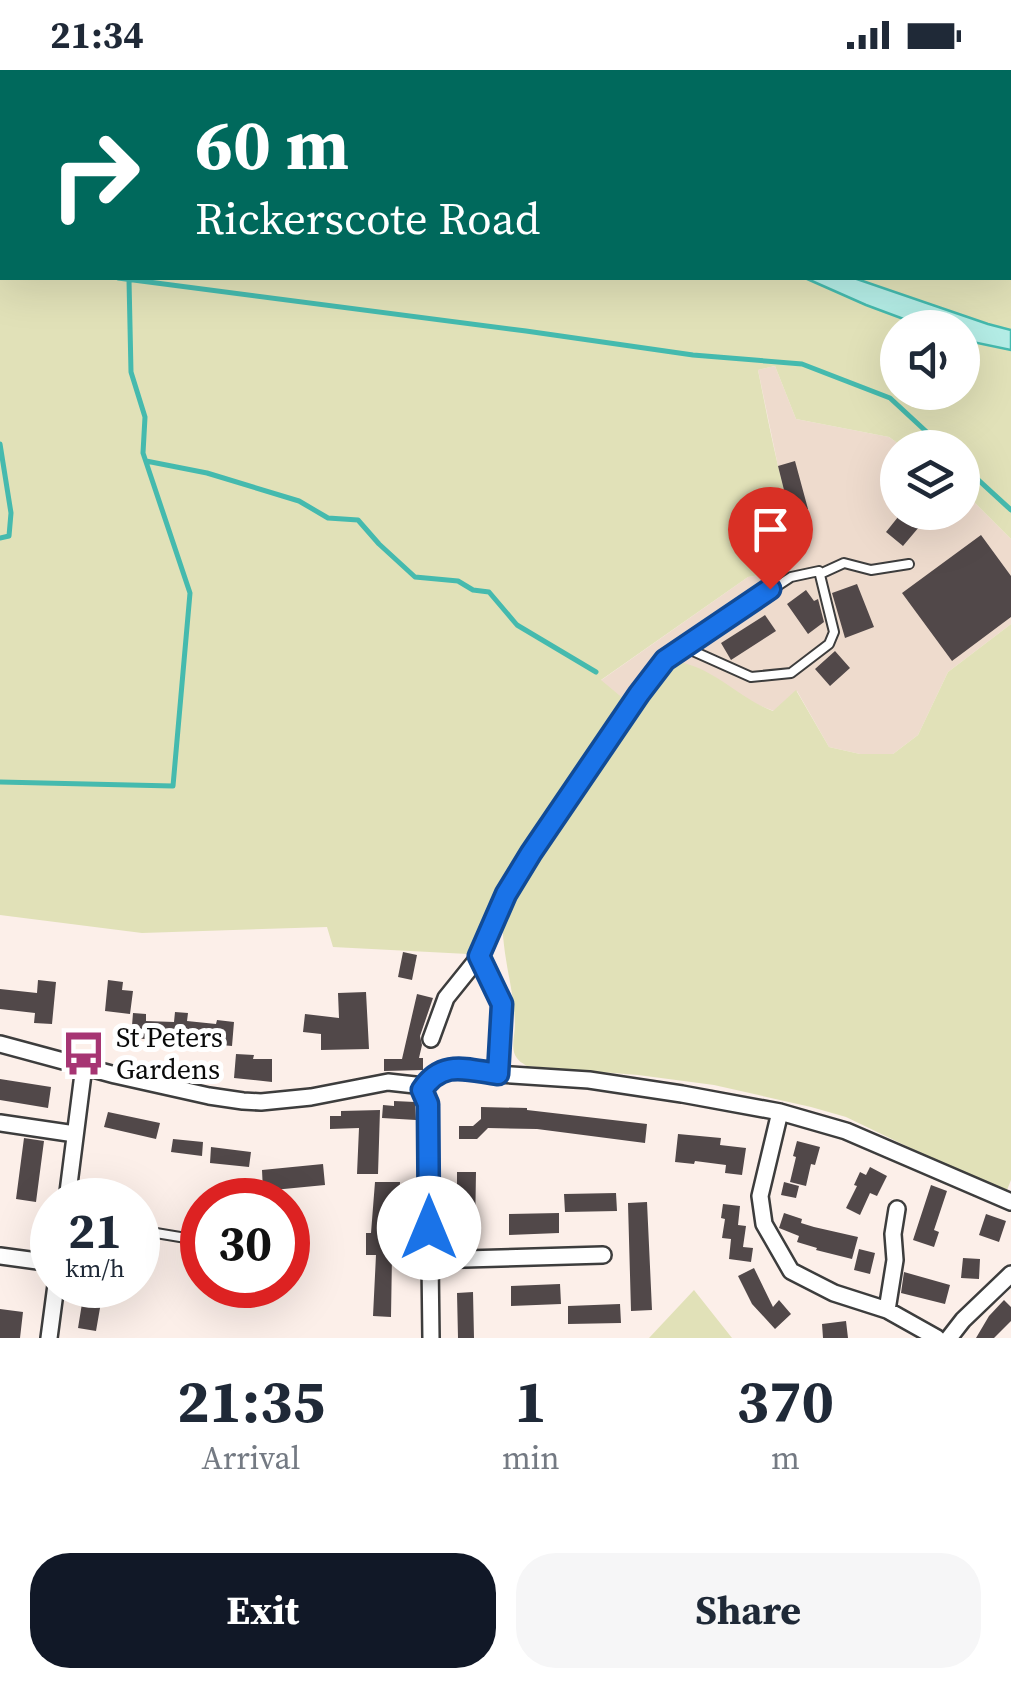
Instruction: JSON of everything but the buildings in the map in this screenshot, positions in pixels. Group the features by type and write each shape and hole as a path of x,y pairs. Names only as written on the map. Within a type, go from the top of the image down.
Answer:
{"street":[{"path":"431,1040 446,998 479,956 502,1004 498,1074"},
{"path":"0,1044 133,1080 243,1101 311,1097 388,1082 415,1085 428,1104 431,1338"},
{"path":"70,1178 84,1066"},
{"path":"422,1090 442,1070 456,1068 589,1080 780,1112 846,1130 1011,1202"},
{"path":"780,1112 760,1196 764,1224 790,1270 834,1293 887,1310 938,1338"},
{"path":"0,1123 75,1134"},
{"path":"887,1310 897,1208"},
{"path":"429,1260 603,1254"},
{"path":"0,1256 30,1260"},
{"path":"948,1338 1011,1274"},
{"path":"49,1338 53,1308"}],"lane":[{"path":"820,574 844,563 871,570 908,564"},
{"path":"479,956 506,894 531,853 665,660 684,647 770,589 791,576 819,571 834,632 829,644 791,673 751,677 684,647"}],"shaded area":[{"path":"775,366 796,419 880,435 880,530 980,530 980,508 1011,539 1011,624 948,672 918,735 893,754 860,754 829,747 797,691 774,711 678,663 637,710 600,681 748,577 777,572 802,548 778,466 758,370"}],"green space":[{"path":"0,280 810,280 880,310 880,410 980,410 980,344 1011,350 1011,539 980,508 980,430 880,430 880,435 796,419 775,366 758,370 782,482 802,548 777,572 748,577 601,680 625,700 527,846 468,954 333,947 327,927 142,933 0,915"},
{"path":"860,280 1011,280 1011,330 980,321 980,310 947,310"},
{"path":"1011,624 1011,1180 1007,1190 973,1178 846,1117 811,1107 714,1085 527,1066 517,1059 503,912 634,708 638,710 678,662 703,670 773,711 796,690 829,747 860,754 893,754 918,735 948,672"},
{"path":"694,1290 732,1338 649,1338"}],"water":[{"path":"810,280 860,280 947,310 880,310"},
{"path":"980,321 1011,330 1011,350 980,344"}],"waterway":[{"path":"0,782 173,786 190,593 143,453 145,417 131,372 129,280"},
{"path":"133,280 693,355 802,364 890,398 925,430"},
{"path":"0,444 11,513 9,536 0,538"},
{"path":"146,461 207,473 299,501 328,518 358,520 415,577 458,581 473,590 489,592 517,625 596,672"},
{"path":"980,482 1011,510"}],"place":[{"name":"St Peters Gardens","path":"83,1053"}],"route":[{"path":"429,1228 428,1104 422,1090 442,1070 498,1074 502,1004 479,956 506,894 665,660 770,589"}]}
